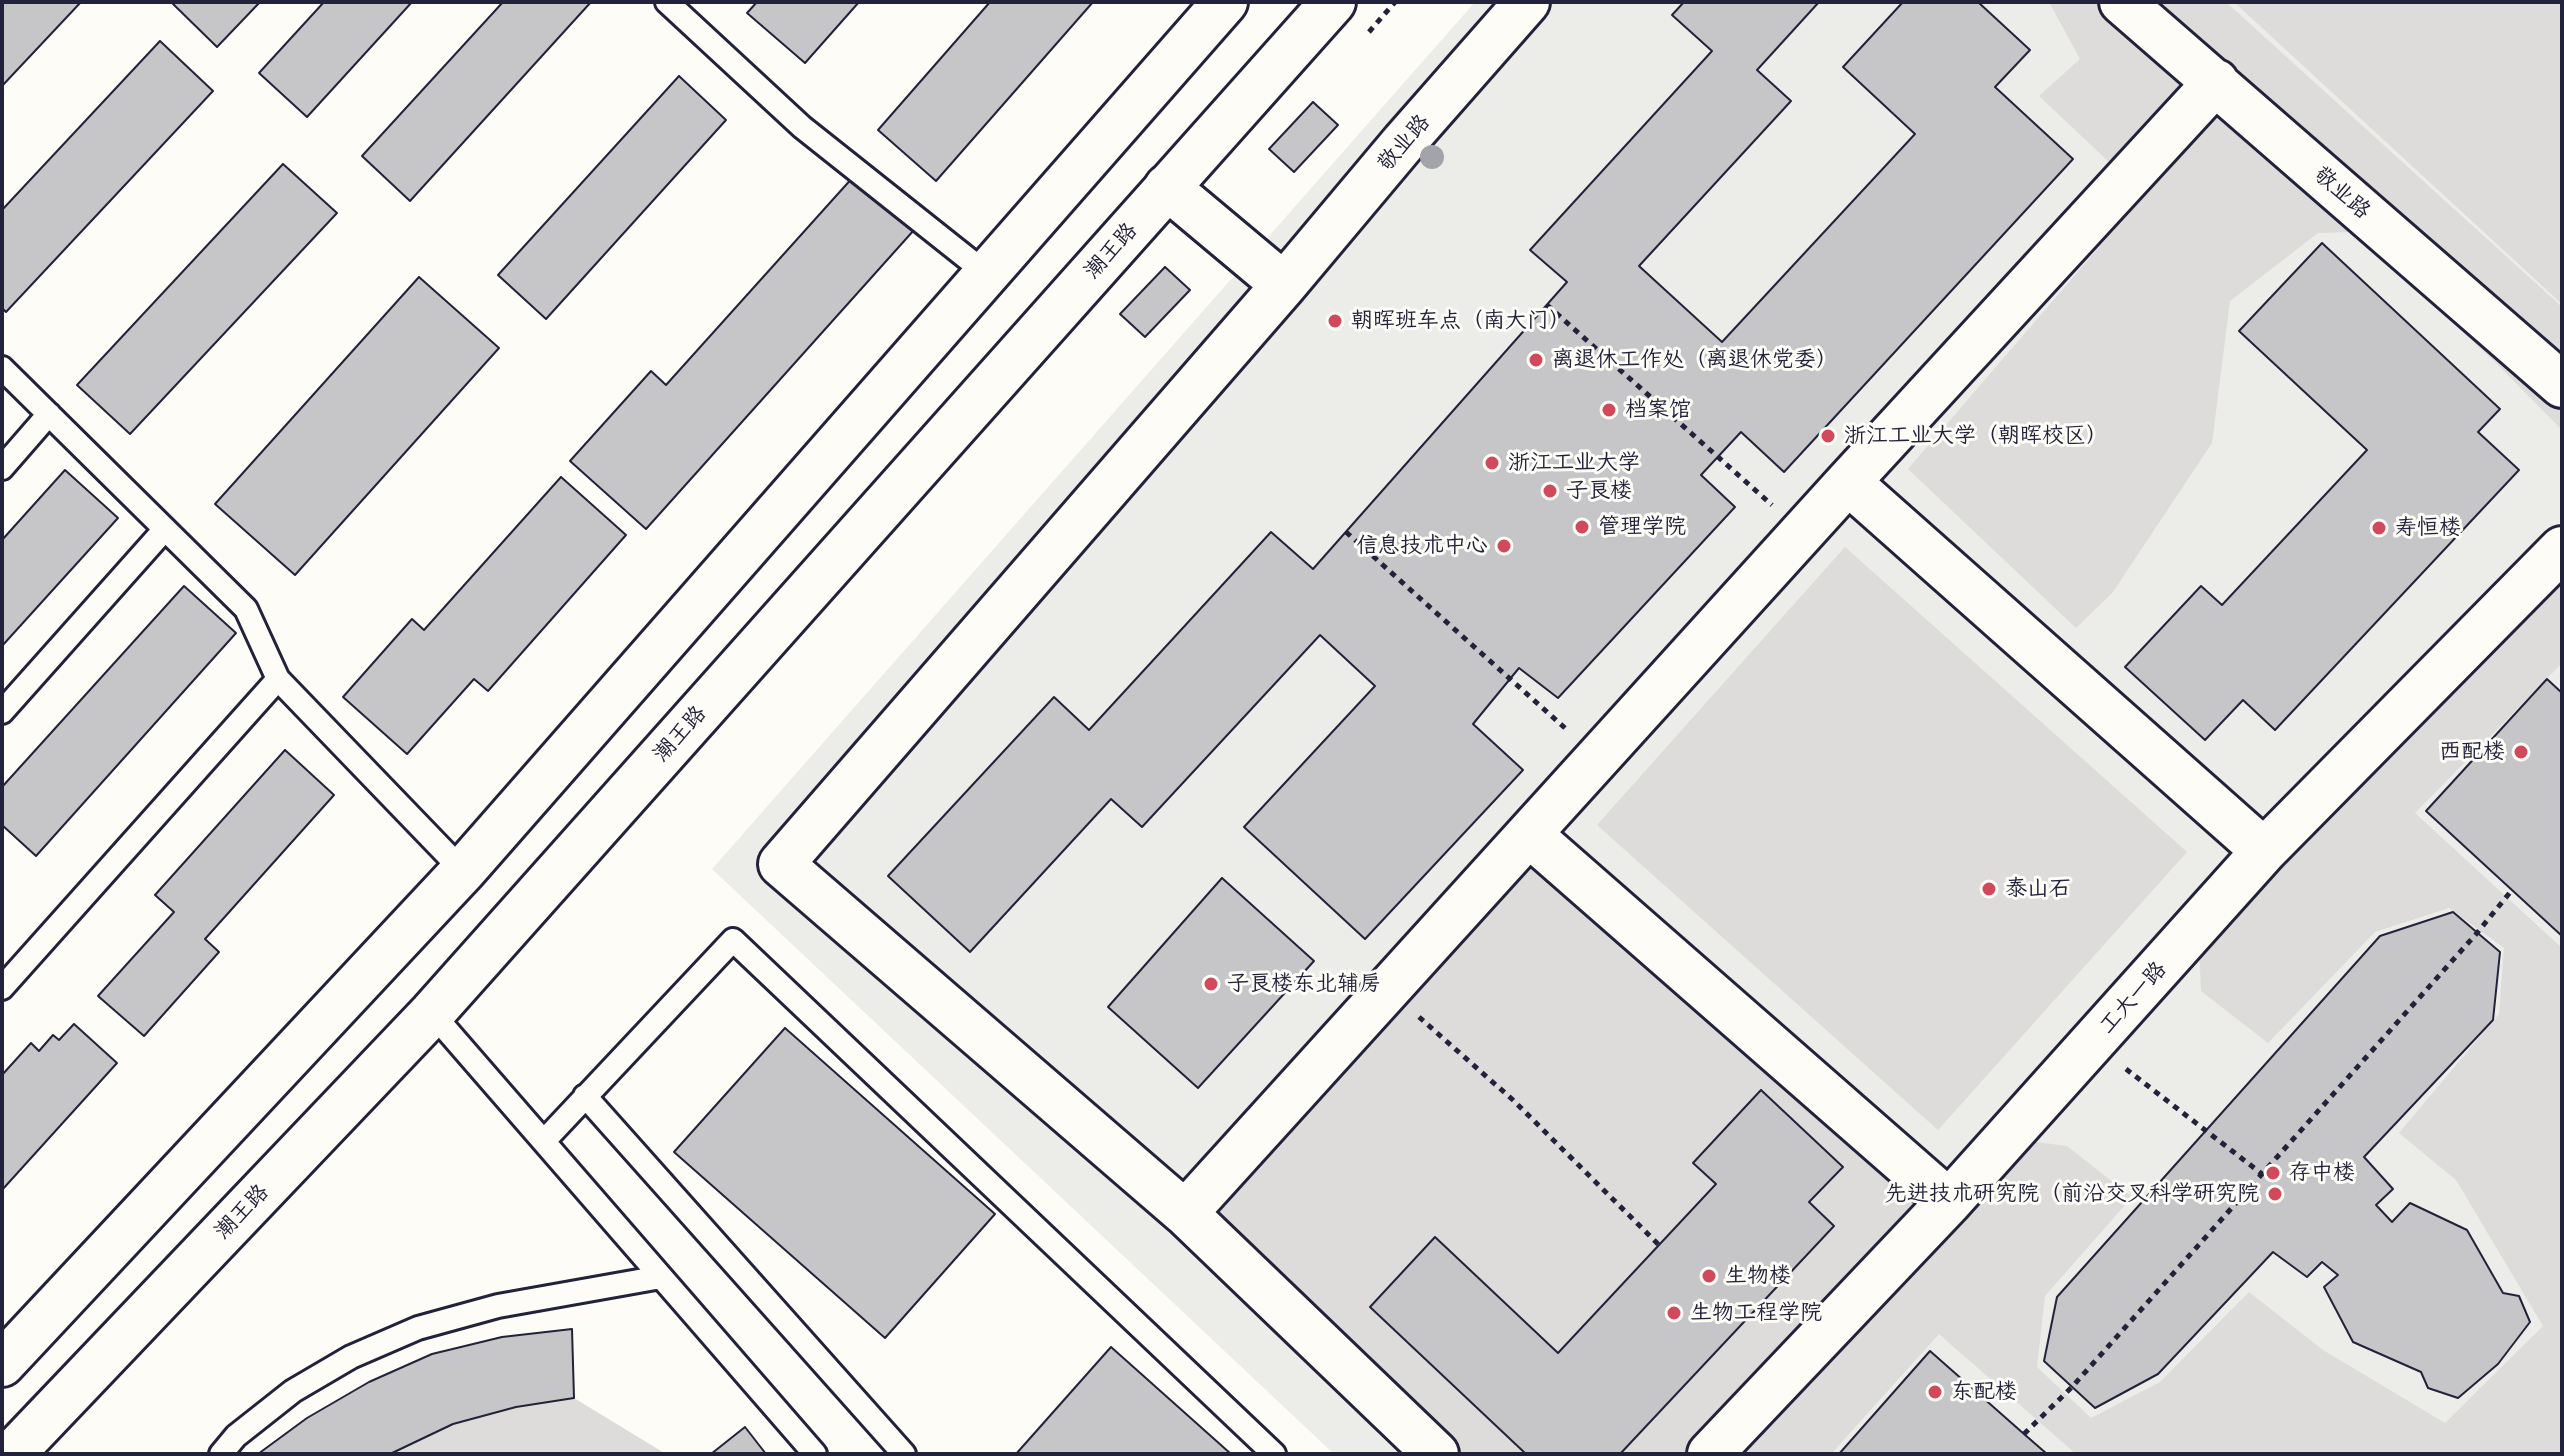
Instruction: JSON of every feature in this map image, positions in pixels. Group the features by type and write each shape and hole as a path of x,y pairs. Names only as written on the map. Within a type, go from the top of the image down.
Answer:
{"street":[{"path":"2,1364 463,871 1225,2"},
{"name":"潮王路","path":"12,1454 432,1013 1333,2"},
{"name":"敬业路","path":"1185,1213 781,864 1527,2"},
{"name":"敬业路","path":"2122,2 2562,385"},
{"path":"1436,1454 1185,1213 1848,482 2216,82"},
{"path":"1167,187 1284,285"},
{"path":"1848,482 2264,851"},
{"name":"工大一路","path":"1710,1454 1949,1202 2264,851 2562,549"},
{"path":"1530,835 1949,1202"}],"lane":[{"path":"667,2 802,127 987,274"},
{"path":"2,368 246,609 278,679 463,871"},
{"path":"2,468 49,414"},
{"path":"2,712 165,529"},
{"path":"2,988 278,679"},
{"path":"544,1141 733,940 1274,1454"},
{"path":"432,1013 815,1454"},
{"path":"585,1096 904,1454"},
{"path":"221,1454 236,1436 293,1391 351,1357 418,1328 498,1306 661,1277"}],"path":[{"path":"1547,305 1803,532"},
{"path":"1346,532 1599,758"},
{"path":"2024,1434 2072,1387 2512,890"},
{"path":"1388,990 1513,1100 1659,1245"},
{"path":"2092,1044 2262,1174"}],"shaded area":[{"name":"浙江工业大学（朝晖校区）","path":"1475,2 2562,2 2562,1454 1334,1454 712,869"},
{"path":"2049,2 2226,2 2562,307 2562,430 2494,361 2354,232 2318,233 2230,301 2212,443 2113,592 2076,628 1908,469 2144,195 2039,96 2080,59"},
{"path":"2234,2 2562,2 2562,304"},
{"path":"1845,547 2187,852 1938,1130 1597,825"},
{"path":"2562,581 2562,663 2415,813 2562,948 2562,1454 2076,1454 1939,1334 1831,1454 1437,1454 1185,1213 1530,835 1949,1201 2006,1138 2067,1146 2132,1197 2045,1296 2037,1367 2091,1418 2160,1382 2249,1292 2323,1350 2445,1423 2543,1326 2456,1180 2399,1133 2499,1014 2504,948 2449,908 2375,932 2268,1043 2201,991 2198,925 2480,662"},
{"path":"574,1398 666,1454 390,1454 453,1424 516,1407"}],"building":[{"path":"2,2 81,2 2,86"},
{"path":"171,2 260,2 217,47"},
{"path":"324,2 412,2 307,117 259,73"},
{"path":"503,2 591,2 410,201 362,156"},
{"path":"757,2 859,2 805,63 747,13"},
{"path":"990,2 1093,2 936,181 878,130"},
{"name":"子良楼","path":"1684,2 1819,2 1757,70 1791,101 1639,266 1722,342 1915,134 1843,67 1903,2 1978,2 2030,50 1995,87 2073,159 1784,472 1741,432 1701,475 1735,507 1558,698 1519,668 1473,724 1523,770 1365,939 1244,827 1375,686 1320,635 1142,827 1111,799 970,952 888,876 1054,697 1089,730 1271,532 1313,569 1567,282 1530,250 1712,51 1672,15"},
{"path":"160,41 213,91 6,312 2,308 2,210"},
{"path":"679,76 726,120 546,319 498,275"},
{"path":"1313,102 1338,125 1294,172 1269,149"},
{"path":"283,164 337,213 130,434 77,385"},
{"path":"854,176 914,230 646,529 570,461 651,371 666,385"},
{"name":"寿恒楼","path":"2322,243 2500,409 2478,432 2519,470 2275,730 2243,700 2205,740 2125,667 2201,586 2222,605 2367,450 2239,331"},
{"path":"1165,267 1190,290 1145,337 1120,314"},
{"path":"419,277 499,348 295,575 215,504"},
{"path":"65,470 118,518 2,646 2,540"},
{"path":"561,477 626,535 488,691 474,679 407,754 343,697 412,619 424,630"},
{"path":"184,586 236,633 36,856 2,825 2,787"},
{"name":"西配楼","path":"2547,679 2562,693 2562,936 2426,811"},
{"path":"285,750 334,795 205,939 219,952 144,1036 98,996 174,912 155,895"},
{"name":"子良楼东北辅房","path":"1222,878 1314,961 1198,1088 1108,1007"},
{"name":"存中楼","path":"2453,912 2500,952 2493,1020 2364,1157 2393,1189 2376,1205 2392,1222 2410,1203 2467,1230 2503,1293 2519,1296 2530,1322 2498,1364 2458,1398 2428,1388 2421,1372 2353,1342 2324,1287 2338,1275 2322,1262 2307,1277 2273,1252 2158,1374 2095,1408 2044,1361 2057,1297 2380,936"},
{"path":"74,1024 117,1063 2,1190 2,1075 31,1043 39,1051 53,1035 59,1040"},
{"path":"785,1028 995,1214 885,1338 674,1152"},
{"name":"生物楼","path":"1761,1090 1843,1167 1809,1202 1834,1226 1620,1454 1526,1454 1370,1307 1435,1237 1558,1353 1716,1184 1693,1163"},
{"path":"572,1329 574,1398 516,1407 453,1424 390,1454 258,1454 307,1418 369,1382 432,1354 502,1337"},
{"path":"1111,1347 1231,1454 1016,1454"},
{"name":"东配楼","path":"1930,1351 2024,1434 2047,1454 1839,1454"},
{"path":"745,1427 766,1454 711,1454"}],"place":[{"name":"朝晖班车点（南大门）","path":"1335,321"},
{"name":"离退休工作处（离退休党委）","path":"1536,360"},
{"name":"档案馆","path":"1609,410"},
{"name":"浙江工业大学（朝晖校区）","path":"1828,436"},
{"name":"浙江工业大学","path":"1492,463"},
{"name":"子良楼","path":"1550,491"},
{"name":"管理学院","path":"1582,527"},
{"name":"寿恒楼","path":"2379,528"},
{"name":"信息技术中心","path":"1504,546"},
{"name":"西配楼","path":"2521,752"},
{"name":"泰山石","path":"1989,889"},
{"name":"子良楼东北辅房","path":"1211,984"},
{"name":"存中楼","path":"2273,1173"},
{"name":"先进技术研究院（前沿交叉科学研究院","path":"2275,1194"},
{"name":"生物楼","path":"1709,1276"},
{"name":"生物工程学院","path":"1674,1313"},
{"name":"东配楼","path":"1935,1392"}]}
